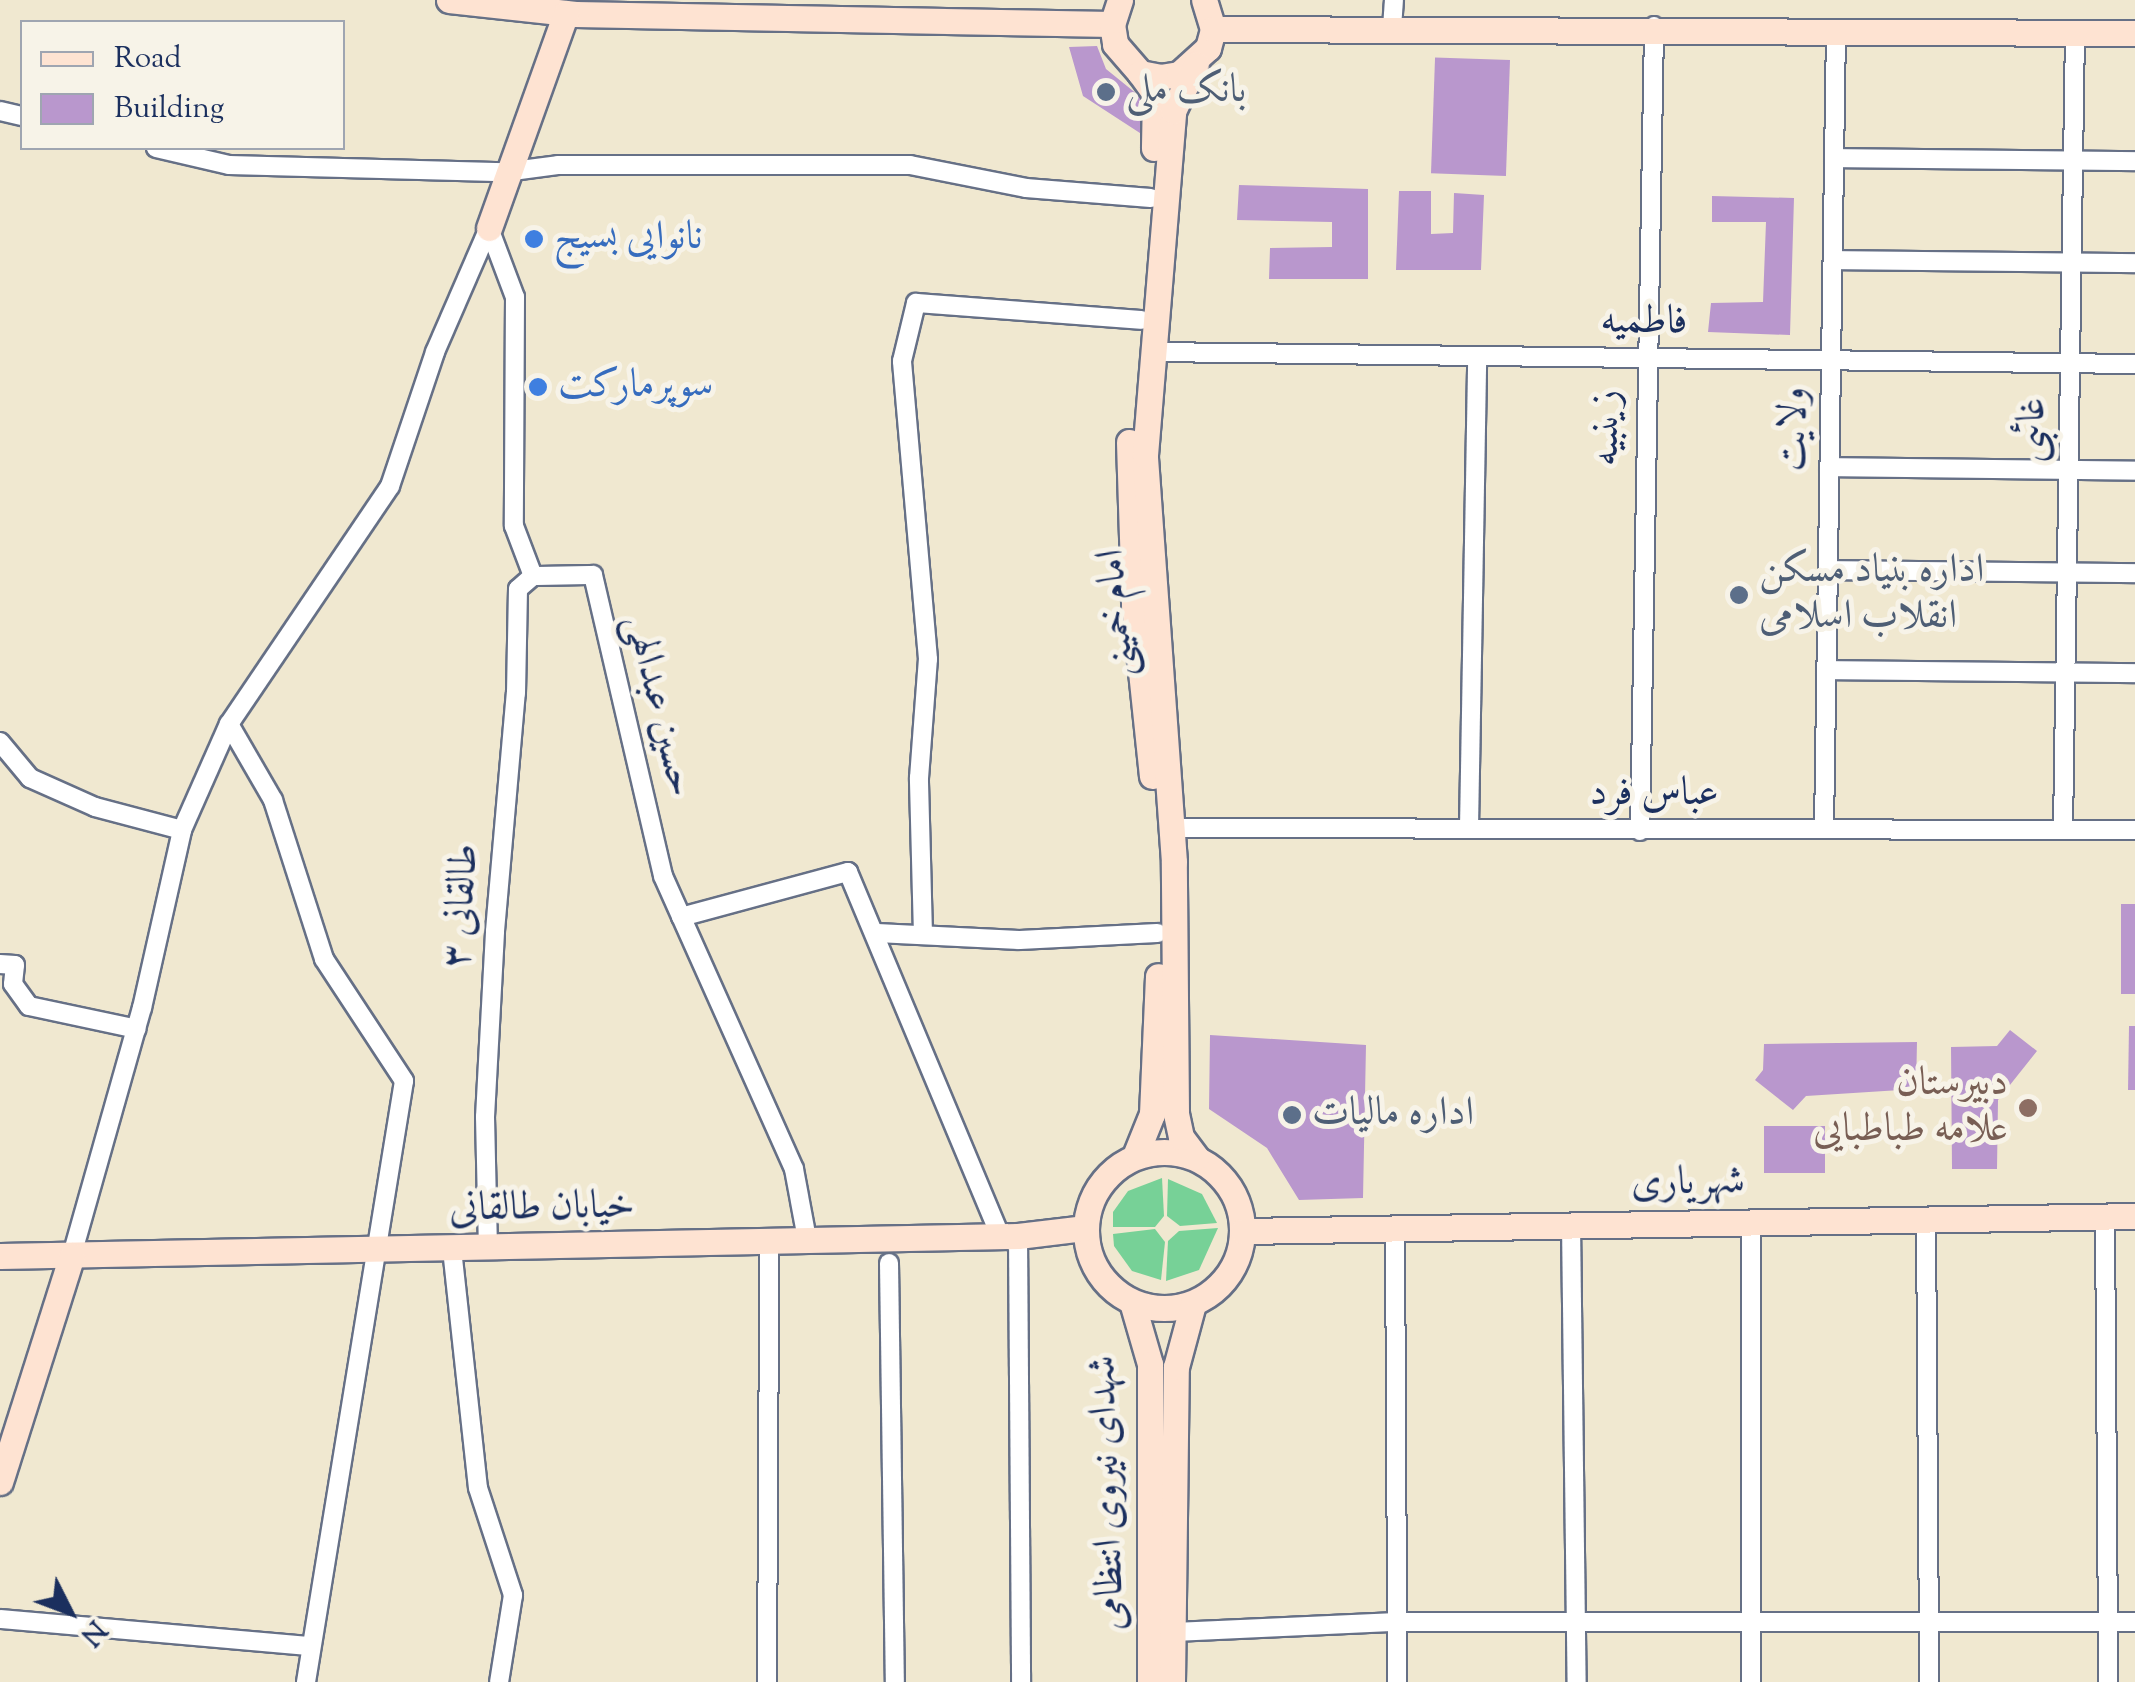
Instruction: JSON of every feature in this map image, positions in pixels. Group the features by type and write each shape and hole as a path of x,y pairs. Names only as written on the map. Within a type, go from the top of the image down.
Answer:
{"main road":[{"path":"449,0 569,6 1116,12"},
{"path":"1204,0 1213,29 1654,26 2135,32"},
{"path":"489,228 505,172 569,6"},
{"name":"امام خمینی","path":"1116,12 1114,44 1155,94 1152,198 1128,455 1158,933 1152,1114 1135,1156"},
{"name":"امام خمینی","path":"1196,1157 1176,1113 1172,828 1146,474 1173,111 1213,29"},
{"path":"1140,72 1179,74 1196,64"},
{"path":"1166,1150 1196,1157 1230,1187 1243,1231 1228,1274 1192,1304 1162,1309 1132,1302 1098,1272 1084,1228 1100,1185 1135,1156 1166,1150"},
{"name":"شهریاری","path":"1243,1231 2135,1216"},
{"name":"خیابان طالقانی","path":"0,1256 1009,1236 1084,1228"},
{"path":"0,1482 72,1254"},
{"name":"شهدای نیروی انتظامی","path":"1132,1302 1150,1364 1150,1682"},
{"name":"شهدای نیروی انتظامی","path":"1172,1682 1176,1367 1192,1304"}],"street":[{"path":"1392,28 1394,0"},
{"name":"زینبیه","path":"1640,831 1644,358 1654,26"},
{"name":"ولایت","path":"1824,830 1836,30"},
{"name":"غائبی","path":"2062,830 2075,32"},
{"path":"164,150 228,165 505,172 558,165 838,162 1152,198"},
{"path":"1834,158 2135,161"},
{"path":"489,228 515,297 514,526 533,576"},
{"path":"72,1254 136,1028 182,830 229,724 390,486 435,352 489,228"},
{"path":"1832,260 2135,263"},
{"path":"923,935 919,778 928,659 902,361 916,302 1142,320"},
{"name":"فاطمیه","path":"1153,352 2135,364"},
{"path":"1469,828 1477,356"},
{"path":"1829,468 2135,471"},
{"path":"1828,570 2135,574"},
{"name":"حسین عبدالهی","path":"533,576 593,575 663,876 794,1168 807,1239"},
{"name":"طالقانی ۳","path":"488,1249 485,1117 495,930 516,693 518,589 533,576"},
{"path":"1826,670 2135,673"},
{"path":"229,724 272,800 324,958 404,1081 306,1682"},
{"path":"0,742 30,778 94,807 182,830"},
{"name":"عباس فرد","path":"1172,828 2135,830"},
{"path":"681,916 848,872 878,933 1009,1236 1021,1682"},
{"path":"878,933 1018,940 1158,933"},
{"path":"0,964 14,965 13,984 30,1006 136,1028"},
{"path":"2106,1216 2108,1682"},
{"path":"1926,1218 1929,1682"},
{"path":"1751,1220 1751,1682"},
{"path":"1571,1223 1577,1682"},
{"path":"1395,1227 1398,1682"},
{"path":"767,1682 769,1240"},
{"path":"452,1249 478,1488 512,1595 500,1682"},
{"path":"889,1263 895,1682"},
{"path":"0,1619 311,1646"},
{"path":"1174,1632 1397,1622 2135,1622"}],"green space":[{"path":"1162,1178 1164,1216 1155,1227 1113,1227 1113,1212 1128,1191"},
{"path":"1168,1179 1202,1194 1217,1223 1180,1226 1167,1216"},
{"path":"1218,1228 1199,1270 1166,1281 1168,1241 1179,1231"},
{"path":"1155,1229 1165,1242 1161,1280 1132,1271 1114,1246 1113,1234"}],"building":[{"name":"بانک ملی","path":"1097,46 1106,69 1148,103 1143,135 1083,96 1069,47"},
{"path":"1435,57 1510,60 1506,176 1431,173"},
{"path":"1239,185 1368,189 1368,279 1269,279 1270,248 1332,247 1332,222 1237,220"},
{"path":"1399,191 1431,191 1431,234 1453,233 1454,193 1484,195 1481,270 1396,270"},
{"path":"1712,196 1794,198 1790,335 1708,332 1711,303 1763,302 1766,222 1712,222"},
{"path":"2121,904 2135,904 2135,994 2121,994"},
{"path":"2129,1026 2135,1026 2135,1090 2128,1090"},
{"path":"2010,1030 2037,1051 1998,1100 1997,1169 1952,1169 1951,1047 1997,1046"},
{"name":"اداره مالیات","path":"1210,1035 1366,1045 1363,1198 1299,1200 1267,1148 1209,1109"},
{"path":"1917,1042 1916,1089 1806,1096 1793,1110 1755,1080 1763,1070 1764,1044"},
{"path":"1764,1126 1825,1126 1825,1173 1764,1173"}],"place":[{"name":"بانک ملی","path":"1106,92"},
{"name":"نانوایی بسیج","path":"534,239"},
{"name":"سوپرمارکت","path":"538,387"},
{"name":"اداره بنیاد مسکن انقلاب اسلامی","path":"1739,595"},
{"name":"دبیرستان علامه طباطبایی","path":"2028,1108"},
{"name":"اداره مالیات","path":"1292,1115"}]}
